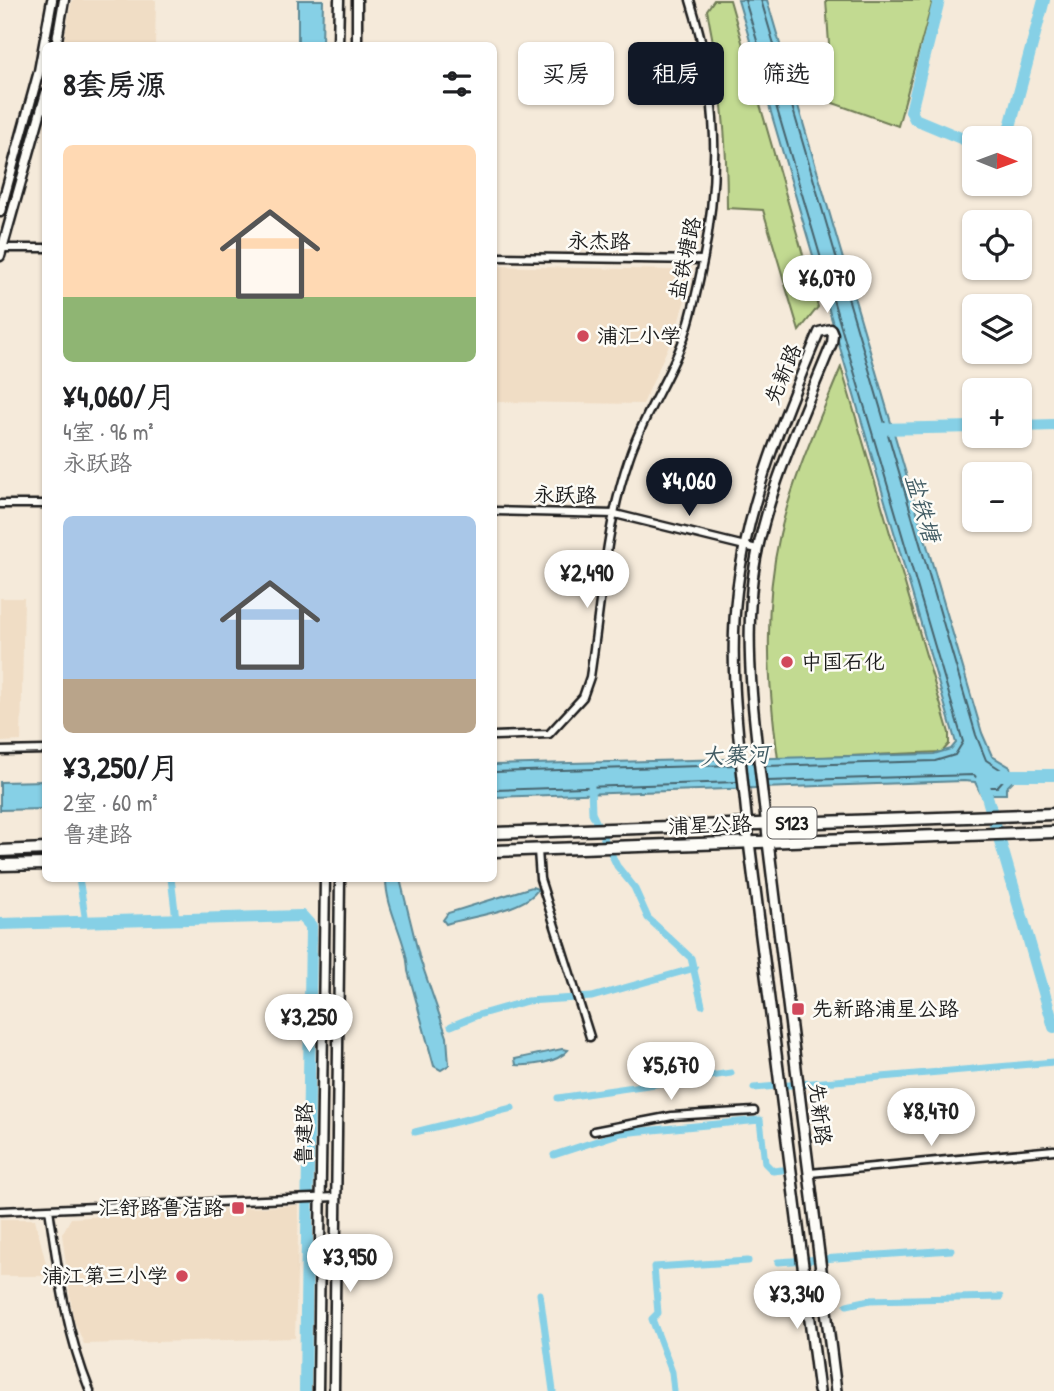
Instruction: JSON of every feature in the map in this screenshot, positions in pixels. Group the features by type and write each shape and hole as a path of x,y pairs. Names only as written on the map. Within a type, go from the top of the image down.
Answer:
{"main road":[{"name":"浦星公路","path":"497,833 1054,814"},
{"name":"浦星公路","path":"497,851 1054,832"},
{"name":"先新路","path":"748,842 819,1391"},
{"name":"先新路","path":"768,842 836,1391"},
{"path":"0,851 42,849"},
{"path":"0,865 42,864"}],"street":[{"path":"44,42 52,0"},
{"path":"57,42 64,0"},
{"path":"338,42 339,0"},
{"path":"356,42 357,0"},
{"name":"盐铁塘路","path":"497,736 548,734 583,697 590,677 615,514 629,459 682,342 712,216 715,125 708,71 690,0"},
{"path":"0,212 42,51"},
{"path":"42,107 1,251 42,248"},
{"name":"永杰路","path":"497,257 703,260"},
{"name":"先新路","path":"748,842 735,641 737,593 744,546 778,431 819,332 831,330 834,334 832,343 790,446 757,549 751,595 749,641 768,842"},
{"path":"0,503 42,504"},
{"name":"永跃路","path":"497,511 615,514 757,549"},
{"path":"0,751 42,750"},
{"path":"538,850 540,879 590,1037"},
{"name":"鲁建路","path":"318,1391 325,882"},
{"name":"鲁建路","path":"334,1391 340,882"},
{"path":"594,1131 672,1116 754,1111"},
{"path":"810,1173 1054,1150"},
{"path":"0,1211 336,1197"},
{"path":"49,1209 66,1315 78,1362 90,1391"}],"shaded area":[{"path":"72,0 156,0 155,42 64,42"},
{"name":"浦汇小学","path":"497,266 674,270 685,274 689,286 677,327 643,404 497,402"},
{"path":"0,598 24,598 21,741 0,742"},
{"name":"浦江第三小学","path":"299,1205 295,1338 84,1344 73,1318 62,1234 71,1218"},
{"path":"0,1219 35,1219 49,1276 0,1276"}],"green space":[{"path":"714,0 730,0 742,42 738,42 738,105 760,105 818,307 799,331 763,210 727,208 722,105 724,105 724,42 713,42 707,10"},
{"path":"826,0 933,0 898,126 834,103 834,42 829,42"},
{"path":"841,367 949,733 949,744 942,752 778,759 769,646 775,562 792,491"}],"water":[{"path":"298,0 323,0 322,42 298,42"},
{"path":"738,0 767,0 779,42 750,42"},
{"path":"769,105 798,105 982,733 992,756 1010,767 1013,781 1006,788 1006,794 981,794 975,782 964,781 497,797 497,765 934,754 951,749 956,743"},
{"path":"42,781 42,809 0,810 0,782"},
{"path":"386,882 401,882 419,956 447,1037 449,1065 441,1070 434,1066"},
{"path":"532,887 538,889 522,903 510,908 446,924 443,920 448,913"},
{"path":"568,1050 551,1061 516,1065 515,1059"}],"waterway":[{"path":"939,0 911,111 915,119 962,139"},
{"path":"1010,126 1044,0"},
{"name":"大寨河","path":"1032,426 1054,425"},
{"name":"大寨河","path":"879,429 962,427"},
{"path":"995,775 1054,775"},
{"name":"盐铁塘","path":"982,779 1054,1027"},
{"path":"591,786 592,813 617,866 634,887 648,918 691,958 702,1005"},
{"path":"80,882 86,922"},
{"path":"171,882 176,919"},
{"path":"0,924 302,916 311,926 305,1391"},
{"path":"451,1026 527,1001 592,997 695,968"},
{"path":"754,1088 1054,1062"},
{"path":"558,1098 731,1073"},
{"path":"415,1132 512,1108"},
{"path":"554,1155 621,1133 760,1120 765,1163 773,1171 782,1170"},
{"path":"778,1262 951,1250"},
{"path":"674,1391 672,1372 652,1319 658,1313 654,1267 748,1261"},
{"path":"540,1294 553,1391"},
{"path":"847,1305 870,1300 1000,1297"}],"place":[{"name":"浦汇小学","path":"583,336"},
{"name":"中国石化","path":"787,662"},
{"name":"先新路浦星公路","path":"798,1009"},
{"name":"汇舒路鲁洁路","path":"238,1208"},
{"name":"浦江第三小学","path":"182,1276"}]}
